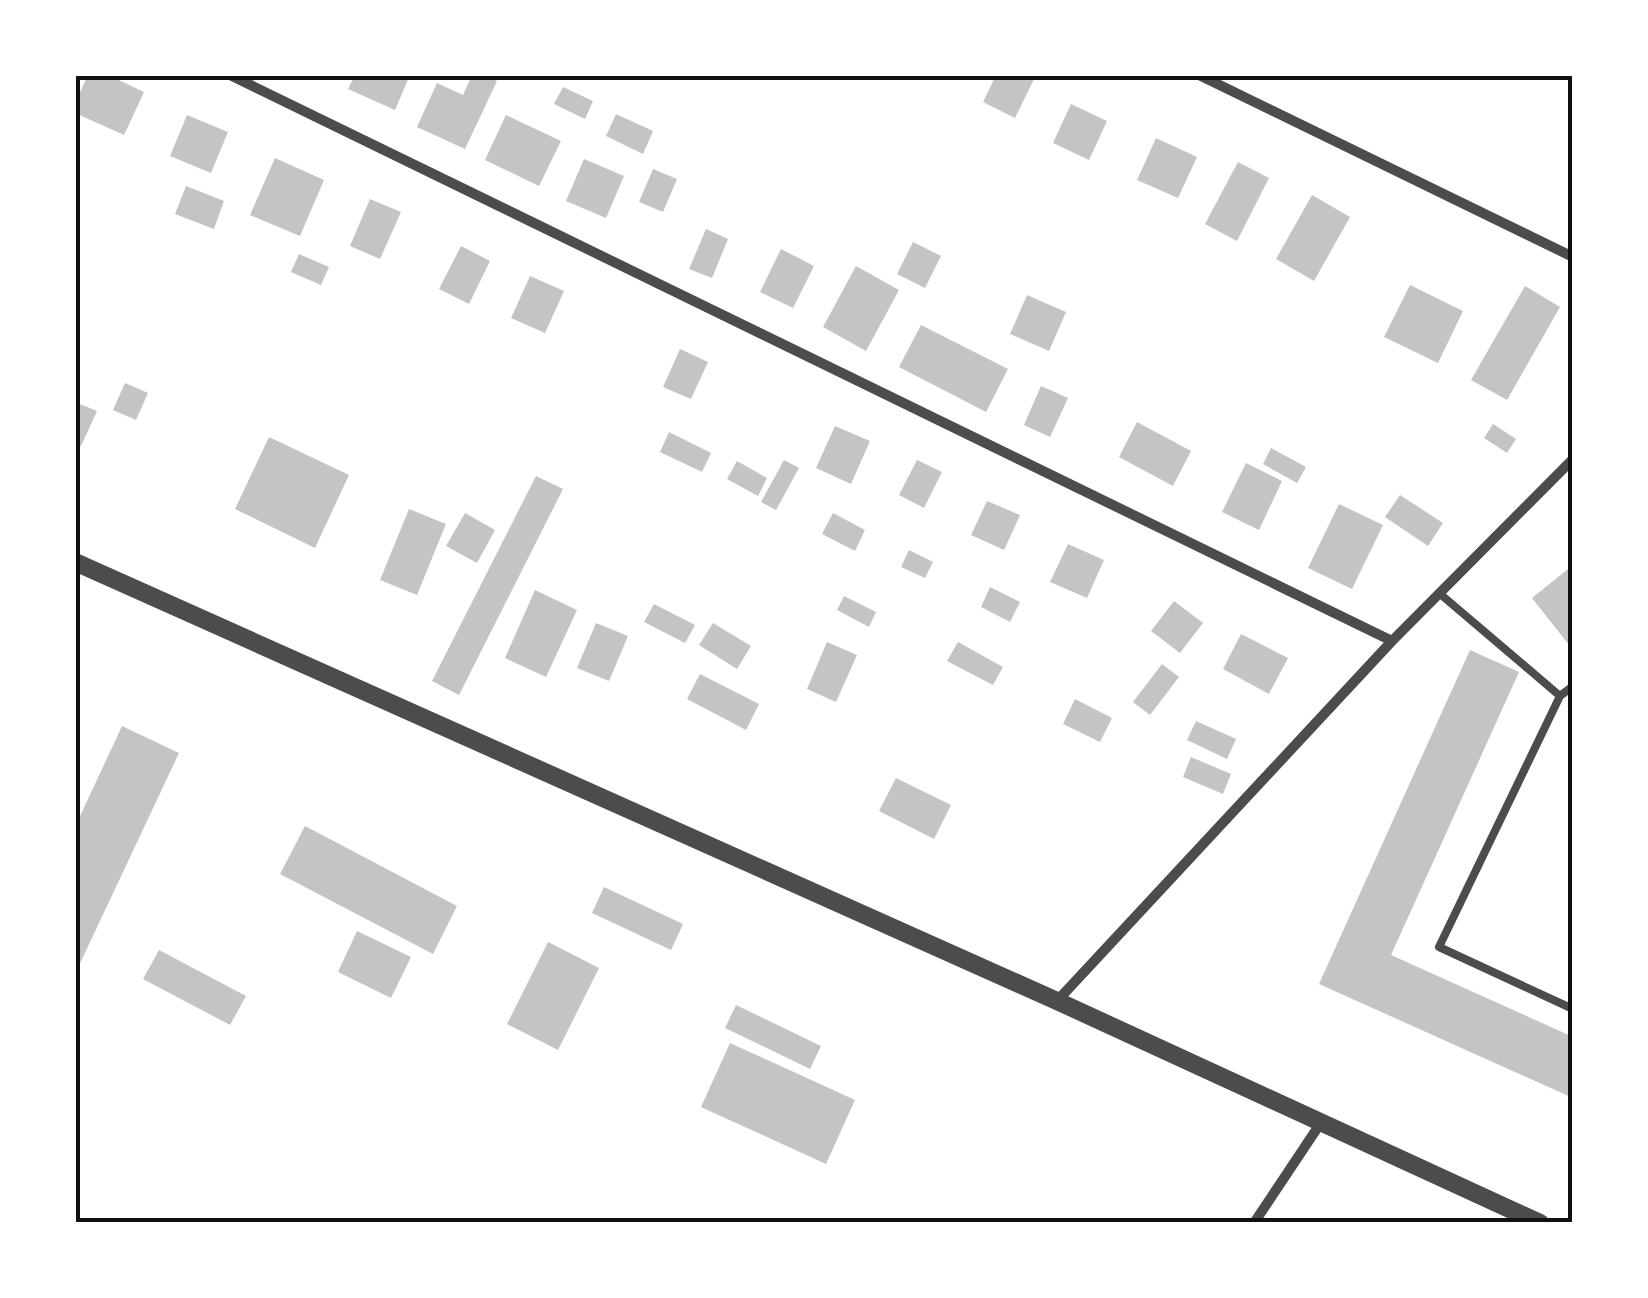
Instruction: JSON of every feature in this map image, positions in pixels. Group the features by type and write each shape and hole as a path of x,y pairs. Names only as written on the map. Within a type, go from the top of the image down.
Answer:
{"street":[{"path":"230,75 1392,642"},
{"path":"1199,75 1573,257"},
{"path":"1057,1000 1392,642 1573,458"},
{"path":"75,562 1057,1000 1540,1223"},
{"path":"1254,1223 1320,1124"}],"lane":[{"path":"1439,593 1560,696"},
{"path":"1573,686 1560,696 1439,948 1573,1009"}],"building":[{"path":"88,75 108,75 144,92 124,135 75,113 75,103"},
{"path":"355,75 410,75 395,110 348,89"},
{"path":"472,75 497,81 465,149 417,127 437,83 463,95"},
{"path":"996,75 1036,75 1015,118 983,102"},
{"path":"563,87 593,101 585,119 554,104"},
{"path":"1071,104 1107,121 1089,160 1053,143"},
{"path":"616,114 653,131 643,154 606,136"},
{"path":"187,115 228,132 211,173 170,156"},
{"path":"506,115 561,141 539,186 485,160"},
{"path":"1156,138 1197,157 1178,198 1137,180"},
{"path":"275,158 324,180 300,236 250,215"},
{"path":"584,159 624,176 606,218 566,201"},
{"path":"1238,162 1269,178 1237,241 1205,224"},
{"path":"653,169 677,179 663,212 639,202"},
{"path":"186,186 224,201 214,229 175,214"},
{"path":"1312,195 1350,217 1314,281 1276,259"},
{"path":"370,199 401,212 380,259 350,246"},
{"path":"706,229 728,239 712,278 689,269"},
{"path":"913,242 941,256 925,288 897,274"},
{"path":"461,246 490,261 469,304 439,289"},
{"path":"781,249 814,266 793,308 760,292"},
{"path":"299,254 329,267 321,285 291,272"},
{"path":"856,266 899,290 866,351 823,327"},
{"path":"530,276 564,291 545,333 511,318"},
{"path":"1410,285 1463,311 1438,363 1384,337"},
{"path":"1525,286 1560,307 1507,400 1471,380"},
{"path":"1027,295 1066,312 1049,351 1010,334"},
{"path":"921,325 1008,369 986,412 899,367"},
{"path":"680,349 708,362 691,399 663,387"},
{"path":"125,383 148,393 136,420 113,410"},
{"path":"1041,386 1068,398 1050,437 1024,425"},
{"path":"75,402 97,411 81,446 75,444"},
{"path":"1137,422 1191,451 1173,486 1119,457"},
{"path":"1493,424 1516,439 1507,453 1484,438"},
{"path":"835,426 870,441 851,484 816,468"},
{"path":"669,432 711,453 702,472 660,452"},
{"path":"269,437 349,475 315,548 235,509"},
{"path":"1271,448 1306,467 1297,483 1263,464"},
{"path":"784,460 799,468 776,510 761,502"},
{"path":"917,460 942,472 924,508 899,495"},
{"path":"737,461 767,478 758,496 727,479"},
{"path":"1246,463 1282,481 1259,530 1222,512"},
{"path":"536,476 563,489 459,695 432,681"},
{"path":"1400,495 1443,523 1428,546 1385,517"},
{"path":"987,501 1020,515 1004,550 971,535"},
{"path":"1339,504 1383,525 1352,589 1308,568"},
{"path":"409,509 446,524 417,595 380,580"},
{"path":"465,513 495,530 477,563 446,546"},
{"path":"833,513 865,530 855,551 822,534"},
{"path":"1068,544 1104,560 1087,598 1050,582"},
{"path":"909,550 933,562 925,578 901,567"},
{"path":"1573,565 1573,650 1532,598"},
{"path":"990,587 1020,602 1010,622 981,607"},
{"path":"535,590 577,610 546,677 505,658"},
{"path":"844,596 876,612 869,627 837,610"},
{"path":"1174,601 1203,623 1180,653 1151,631"},
{"path":"654,604 695,625 685,643 644,622"},
{"path":"596,623 628,636 609,681 577,668"},
{"path":"713,623 751,646 737,669 699,645"},
{"path":"1241,634 1288,658 1269,694 1223,669"},
{"path":"827,642 857,655 836,702 807,689"},
{"path":"958,642 1003,667 993,685 947,661"},
{"path":"1470,650 1519,672 1391,955 1573,1037 1573,1098 1319,984"},
{"path":"1162,664 1179,677 1150,715 1133,702"},
{"path":"700,674 759,704 746,730 687,699"},
{"path":"1075,699 1112,718 1100,742 1063,724"},
{"path":"1196,721 1236,739 1227,759 1187,740"},
{"path":"122,726 179,753 75,974 75,827"},
{"path":"1191,757 1231,774 1223,794 1183,777"},
{"path":"896,778 951,805 934,839 879,811"},
{"path":"305,826 457,906 433,954 280,874"},
{"path":"604,887 683,924 671,950 592,913"},
{"path":"357,931 411,957 391,998 338,972"},
{"path":"548,942 599,968 558,1050 507,1024"},
{"path":"159,950 246,996 230,1025 143,979"},
{"path":"736,1005 821,1046 810,1069 725,1028"},
{"path":"730,1043 855,1100 826,1164 701,1107"}]}
